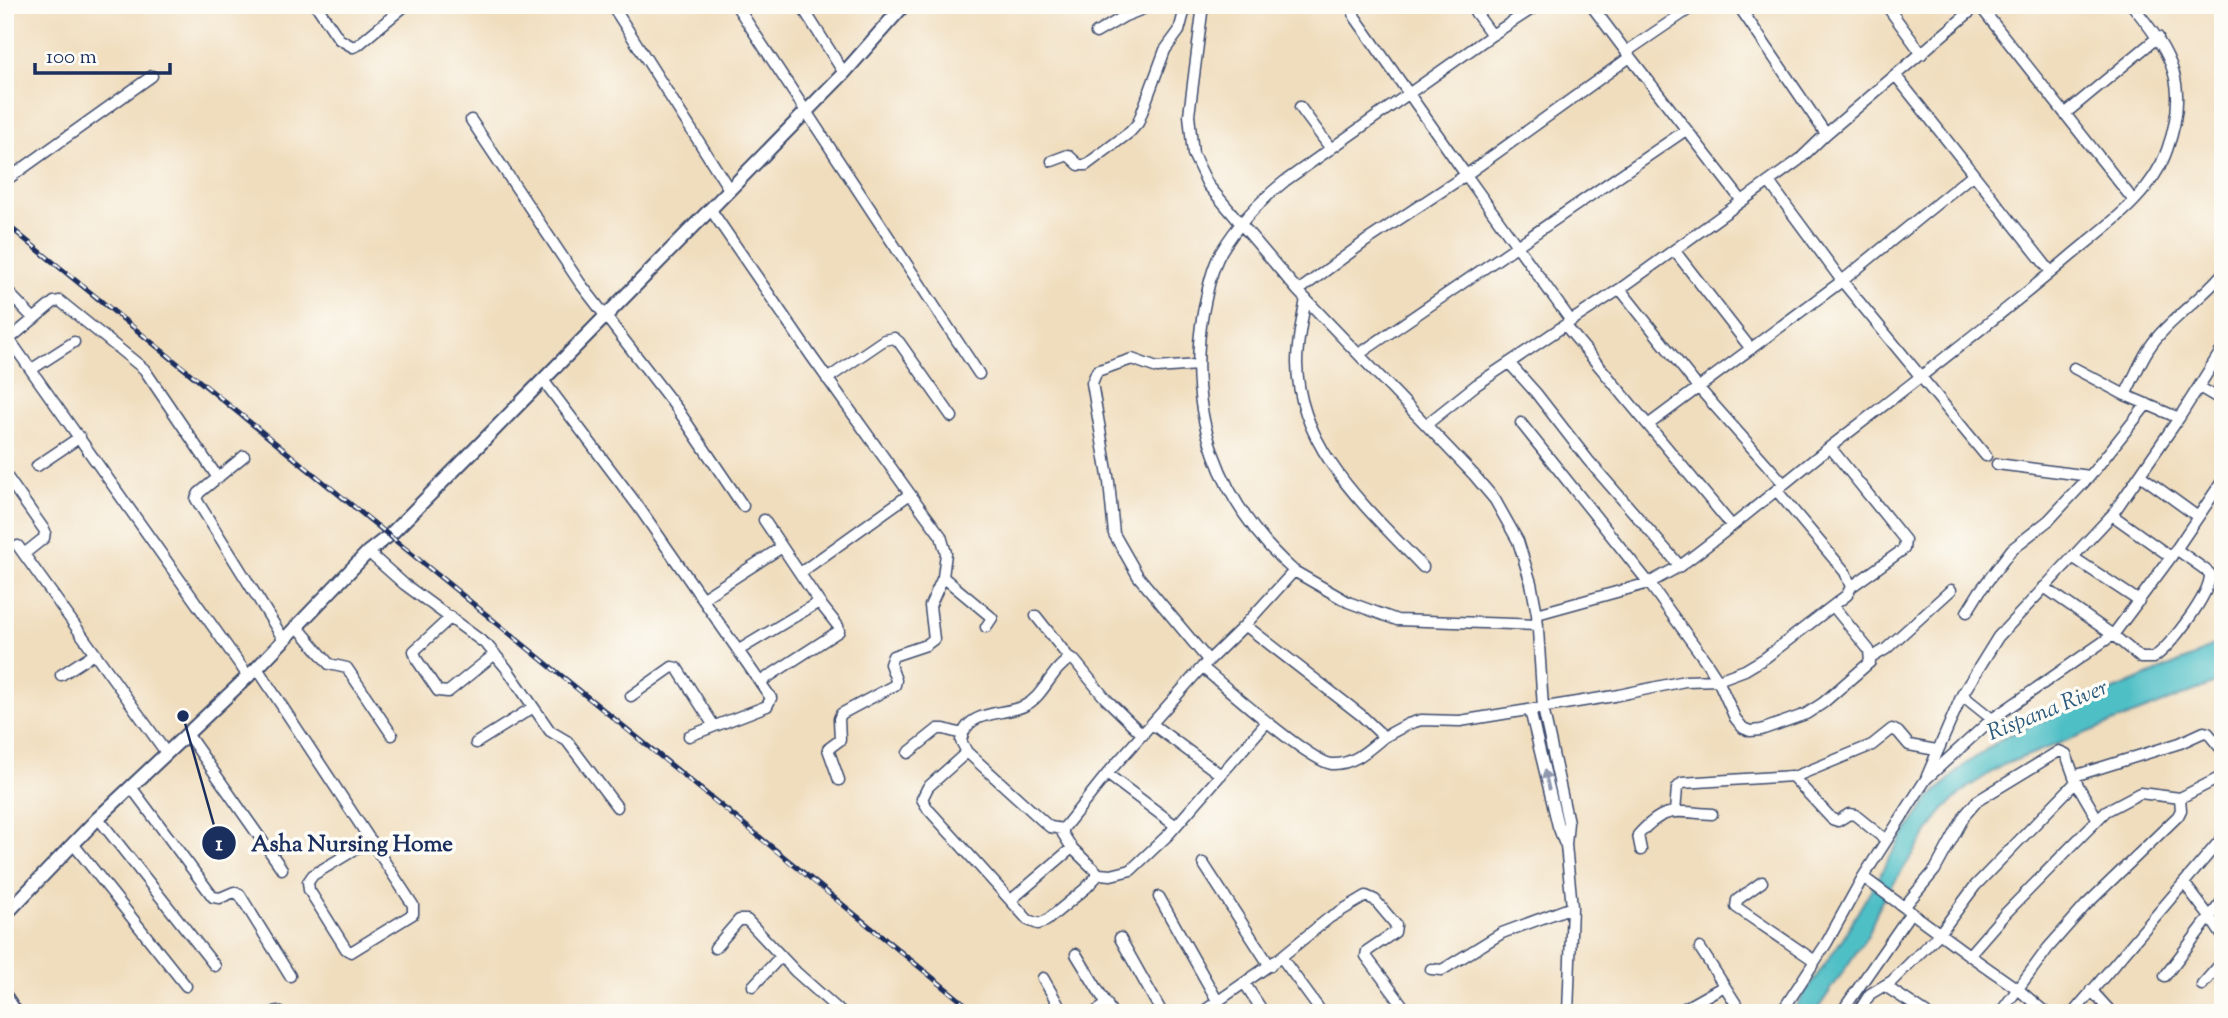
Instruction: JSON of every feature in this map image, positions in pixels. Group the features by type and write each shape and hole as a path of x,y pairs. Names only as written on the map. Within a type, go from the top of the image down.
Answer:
{"highway":[{"path":"5,998 15,1013"}],"main road":[{"path":"5,915 98,818 188,735 368,552 401,524 845,73 904,5"}],"street":[{"path":"316,5 339,39 353,47 358,46 406,5"},
{"path":"612,5 729,189"},
{"path":"736,5 979,374"},
{"path":"801,5 845,73"},
{"path":"1096,33 1125,16 1153,5"},
{"path":"1052,162 1068,155 1079,165 1086,165 1135,127 1165,50 1179,31 1185,5"},
{"path":"1203,5 1189,115 1192,148 1208,185 1302,295 1474,475 1495,500 1523,555 1537,620 1543,708 1567,822 1566,845 1572,907 1568,1013"},
{"path":"1355,5 1355,17 1519,246 1568,323 1732,526"},
{"path":"1470,5 1492,35"},
{"path":"1538,5 1408,94 1267,196 1221,253 1200,328 1197,365 1204,425 1214,459 1242,510 1279,558 1294,571 1348,602 1397,620 1537,620 1649,583 1680,566 1732,526 1923,377 2051,272 2134,201 2152,180 2167,151 2174,121 2177,82 2172,62 2158,37 2132,5"},
{"path":"1591,5 1741,201"},
{"path":"1423,567 1357,496 1324,456 1315,440 1307,418 1297,365 1302,295 1366,241 1466,175 1695,5"},
{"path":"1738,5 1826,134"},
{"path":"1886,5 1922,54"},
{"path":"1427,424 1476,385 1620,289 1799,160 1979,5 2134,201"},
{"path":"2066,113 2158,37"},
{"path":"5,181 152,76"},
{"path":"1896,76 2051,272"},
{"path":"1300,107 1331,149"},
{"path":"471,120 604,317 678,410 743,506"},
{"path":"1359,354 1686,130"},
{"path":"1648,425 1842,281 1972,175"},
{"path":"1769,182 1842,281 1986,456"},
{"path":"711,210 827,379 941,536 946,553 943,577 930,606 934,634 932,642 893,656 890,664 896,680 895,685 841,714 841,740 828,749 839,780"},
{"path":"1674,250 1751,349"},
{"path":"2125,395 2152,343 2223,273"},
{"path":"5,289 34,319"},
{"path":"1620,289 1780,487 1845,572 1851,587"},
{"path":"218,478 144,369 60,302 54,302 7,341 32,369 252,672 371,840 411,900 414,912 351,952 346,949 311,893 308,882 313,875 371,840"},
{"path":"827,379 884,340 894,338 951,417"},
{"path":"32,369 74,342"},
{"path":"1781,1013 1866,880 1886,840 1926,779 1936,750 1962,695 1998,637 2112,514 2179,418 2223,348"},
{"path":"1197,365 1157,368 1132,359 1097,370 1092,383 1109,482 1114,534 1138,576 1205,663 1267,722 1330,764 1345,763 1358,758 1384,737 1421,720 1460,721 1614,696 1685,681 1718,680 1745,670 1765,658 1847,595 1851,587 1906,545 1905,540 1830,447"},
{"path":"1509,363 1680,566"},
{"path":"2074,368 2125,395 2179,418"},
{"path":"543,380 638,506 771,698 771,704 690,736"},
{"path":"2199,387 2222,400"},
{"path":"1967,611 2012,549 2049,520 2091,476 2147,404"},
{"path":"1521,423 1649,583 1718,680 1739,723 1750,731 1761,730 1814,710 1951,590"},
{"path":"37,466 80,437"},
{"path":"244,456 199,493 196,499 284,640"},
{"path":"1997,464 2091,476"},
{"path":"2140,475 2198,517"},
{"path":"7,477 45,531 44,538 21,550 167,754"},
{"path":"1926,779 1993,719 2113,635 2223,480"},
{"path":"800,573 910,494"},
{"path":"2044,587 2141,658 2153,658 2192,613 2210,583 2210,574 2112,514"},
{"path":"760,682 839,631 764,520"},
{"path":"703,598 782,547"},
{"path":"368,552 404,584 479,638 495,654 550,731 567,741 617,807"},
{"path":"2074,558 2139,601"},
{"path":"1267,722 1152,852 1130,870 1111,876 1099,874 1072,848 1063,834 1063,829 1107,774 1205,663 1245,625 1294,571"},
{"path":"943,577 991,617 986,627"},
{"path":"738,650 819,602"},
{"path":"1833,606 1863,642 1871,658"},
{"path":"1036,616 1105,698 1143,735"},
{"path":"451,617 414,651 438,691 448,692 495,654"},
{"path":"1245,625 1361,715 1384,737"},
{"path":"297,626 329,664 347,668 392,735"},
{"path":"61,675 95,653"},
{"path":"1063,829 1050,827 1045,823 967,752 961,741 962,734 971,723 984,715 1031,702 1070,659"},
{"path":"631,696 675,667 714,726"},
{"path":"1962,695 1993,719"},
{"path":"476,743 532,708"},
{"path":"1530,710 1558,826 1566,845"},
{"path":"1152,724 1221,775"},
{"path":"908,753 938,729 962,734"},
{"path":"1675,812 1677,788 1682,783 1794,777 1872,745 1892,729 1909,745 1936,750"},
{"path":"1858,1013 1870,994 1885,986 1940,933 1975,886 2075,779 2172,746 2203,732 2208,733 2221,746"},
{"path":"188,735 282,869"},
{"path":"1841,1013 1935,870 1965,816 1982,796 2059,751 2066,754 2075,779 2097,818"},
{"path":"967,752 928,786 922,799 928,810 1030,922 1042,923 1069,903 1099,874"},
{"path":"1107,774 1176,826"},
{"path":"1969,955 2097,818 2137,793 2180,798 2223,776"},
{"path":"1794,777 1832,820 1838,821 1849,814 1855,814 1886,840"},
{"path":"131,787 214,897 220,898 231,892 240,895 290,976"},
{"path":"2000,1013 2048,948 2085,906 2178,816 2180,798"},
{"path":"1641,849 1639,834 1656,817 1675,812 1712,814"},
{"path":"98,818 215,966"},
{"path":"2073,1013 2223,837"},
{"path":"74,845 186,986"},
{"path":"1012,900 1072,848"},
{"path":"1203,863 1270,966"},
{"path":"1866,880 2019,990 2046,1013"},
{"path":"1762,882 1737,900 1736,907 1815,961"},
{"path":"2184,883 2223,937"},
{"path":"1159,897 1218,1002"},
{"path":"1201,1013 1270,966 1329,918 1363,897 1372,897 1395,922 1397,930 1367,951 1367,959 1403,1006"},
{"path":"2165,976 2223,901"},
{"path":"1431,970 1441,970 1502,933 1572,907"},
{"path":"715,948 742,918 747,920 842,1013"},
{"path":"1120,938 1161,1013"},
{"path":"1700,948 1738,1007"},
{"path":"1076,954 1109,1009 1094,1013"},
{"path":"753,986 781,956"},
{"path":"1281,957 1322,1013"},
{"path":"2202,985 2223,961"},
{"path":"1043,978 1063,1013"},
{"path":"1245,984 1264,1013"},
{"path":"1676,1013 1724,986"},
{"path":"1885,986 1926,1013"},
{"path":"2091,990 2112,1013"},
{"path":"272,1013 277,1010 281,1013"}],"water":[{"path":"2223,639 2223,680 2003,765 1967,788 1943,810 1893,884 1879,906 1868,935 1815,1013 1791,1013 1841,941 1897,845 1930,798 1962,767 2004,737 2194,656"}],"railway":[{"path":"5,223 976,1013"}],"place":[{"name":"Asha Nursing Home","path":"183,716"}],"water label":[{"name":"Rispana River","path":"2047,709"}]}
